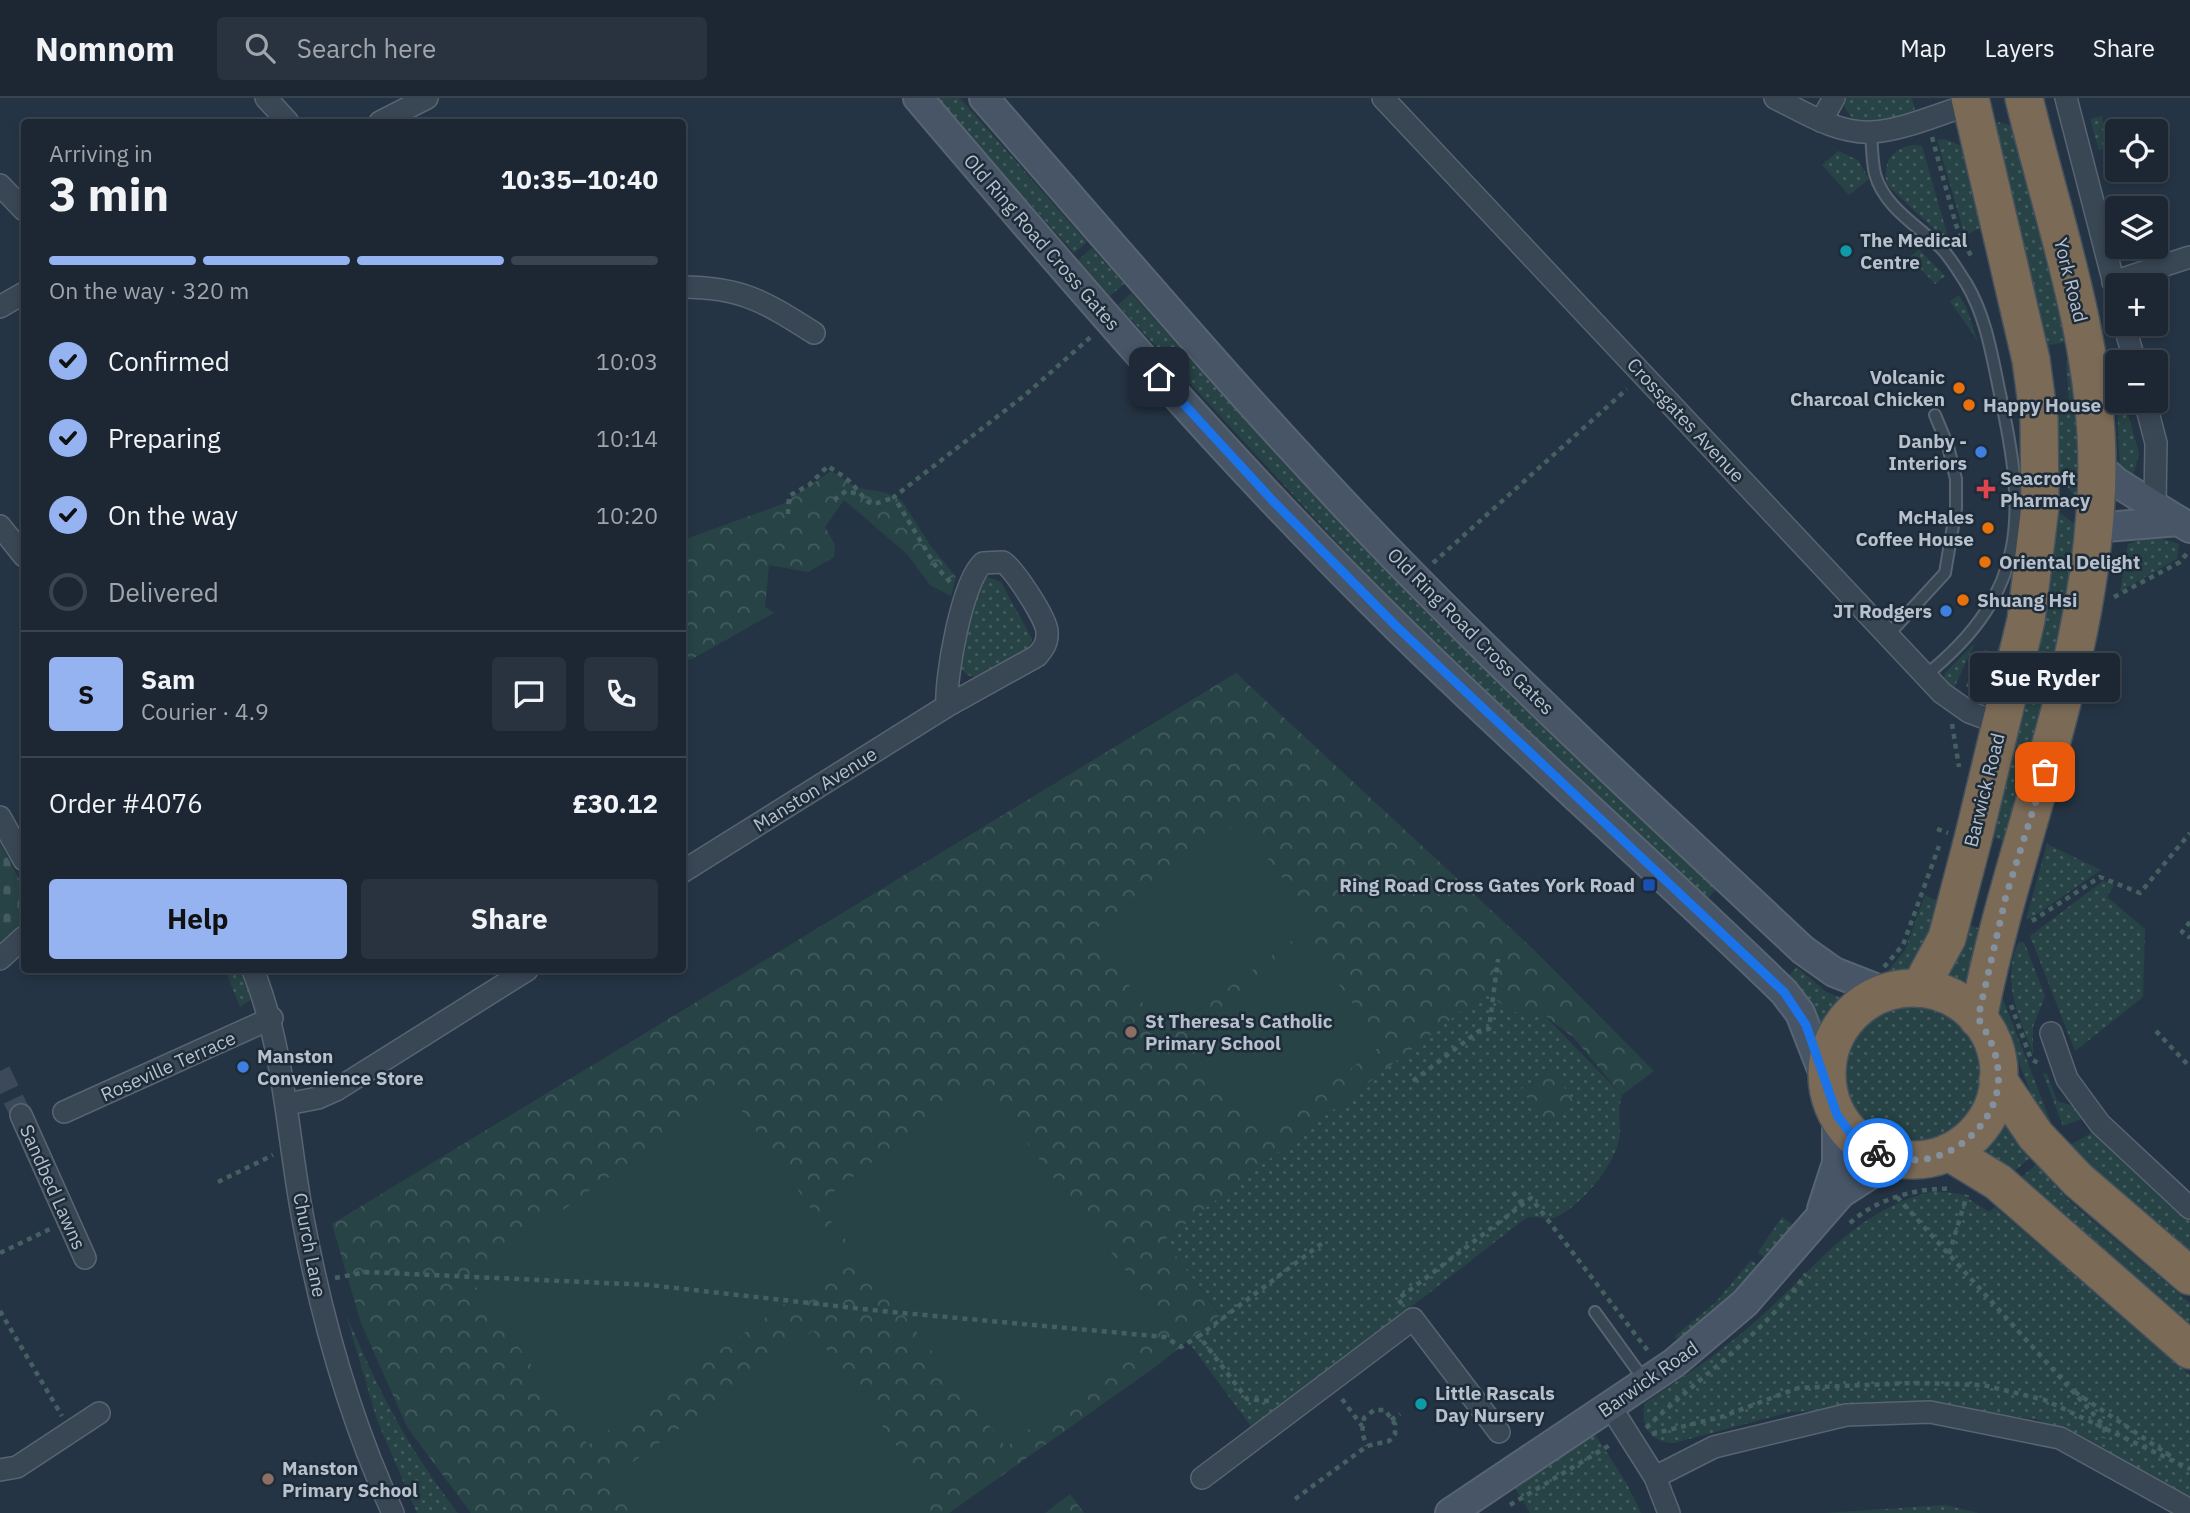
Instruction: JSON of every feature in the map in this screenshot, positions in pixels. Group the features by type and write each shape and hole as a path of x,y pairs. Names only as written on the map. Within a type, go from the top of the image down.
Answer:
{"highway":[{"path":"1978,1018 2006,896 2045,772 2085,609 2093,528 2061,504 2042,460 2031,360 1977,101 2026,105"},
{"name":"York Road","path":"2026,105 2083,330 2096,465 2093,528"},
{"name":"Barwick Road","path":"1896,983 1947,939 2017,665 2035,567 2042,460"},
{"path":"1896,983 1942,993 1962,1003 1978,1018 1993,1044 1998,1080 1989,1114 1972,1136 1949,1152 1928,1159 1906,1160 1878,1153 1854,1138 1832,1098 1832,1044 1844,1022 1863,1004 1896,983"},
{"path":"1998,1080 2036,1136 2078,1180 2190,1276"},
{"path":"1949,1152 1985,1188 2190,1350"}],"main road":[{"name":"Old Ring Road Cross Gates","path":"918,98 1109,321 1272,500 1397,627 1784,992 1806,1025 1832,1098"},
{"name":"Old Ring Road Cross Gates","path":"984,98 1241,393 1415,579 1600,759 1803,950 1834,972 1896,983"},
{"path":"2096,465 2116,482 2155,503 2185,524"},
{"path":"2093,528 2185,524"},
{"name":"Barwick Road","path":"1821,1215 1836,1163 1832,1098"},
{"name":"Barwick Road","path":"1450,1513 1654,1376 1745,1303 1841,1193 1869,1175 1906,1160"}],"street":[{"path":"266,98 285,119"},
{"path":"386,119 427,98"},
{"name":"Crossgates Avenue","path":"1383,98 1926,675 1960,707 2001,724"},
{"path":"1775,98 1821,121 1850,130 1871,132 1892,129 1977,101"},
{"path":"1821,121 1834,98"},
{"name":"York Road","path":"2066,98 2111,273"},
{"path":"0,185 21,207"},
{"path":"2154,273 2190,257"},
{"path":"686,287 719,287 746,294 770,305 814,333"},
{"path":"0,307 21,295"},
{"path":"2148,413 2156,443 2155,503"},
{"path":"0,526 21,552"},
{"name":"Manston Avenue","path":"686,869 947,706 1037,656 1046,642 1046,626 1013,571 1003,562 989,560 977,567 966,597 946,693 947,706"},
{"path":"0,817 21,855"},
{"path":"0,959 21,940"},
{"name":"Church Lane","path":"254,973 272,1018 303,1217 317,1282 366,1453 393,1513"},
{"path":"287,1104 318,1098 335,1090 522,973"},
{"name":"Roseville Terrace","path":"64,1112 272,1018"},
{"path":"2052,1033 2067,1079 2101,1125 2190,1208"},
{"name":"Sandbed Lawns","path":"21,1115 85,1258"},
{"path":"1202,1478 1413,1319 1499,1432"},
{"path":"1610,1406 1655,1477 1669,1513"},
{"path":"1655,1477 1714,1447 1846,1415 1930,1412 2060,1438 2190,1510"},
{"path":"0,1469 17,1467 99,1413"}],"lane":[{"path":"1871,132 1875,173 1889,201 1954,264 1979,309 1989,341 2015,470 2016,506 2009,561 1993,604 1972,633 1926,675"},
{"path":"1888,635 1945,573 1956,508 1956,479 1948,446 1935,415"},
{"path":"1595,1312 1654,1376"}],"path":[{"path":"788,514 789,496 809,485 828,466 851,482 866,502 875,505 894,497 1025,395 1109,321"},
{"path":"1415,579 1643,374"},
{"path":"834,499 846,491 860,495"},
{"path":"894,497 935,565 966,597"},
{"path":"2180,562 2190,550"},
{"path":"2112,598 2180,562 2190,561"},
{"path":"1959,779 1952,725 1993,643"},
{"path":"1896,983 1903,945 1948,821"},
{"path":"1937,830 1944,832"},
{"path":"2030,922 2100,877 2140,893 2190,833"},
{"path":"2190,922 2182,932 2190,938"},
{"path":"1413,1081 1479,1031 1489,1029 1498,959"},
{"path":"2007,996 2031,1059 2067,1079"},
{"path":"2156,1031 2190,1067"},
{"path":"218,1182 262,1160"},
{"path":"1849,1225 1875,1206 1897,1197 1941,1189 1985,1188 1949,1254"},
{"path":"1513,1192 1523,1205"},
{"path":"1897,1197 2105,1427 2100,1460"},
{"path":"1413,1319 1398,1299 1531,1198 1654,1376"},
{"path":"0,1253 69,1220"},
{"path":"317,1282 366,1272 649,1285 881,1311 1165,1337 1181,1347 1325,1241"},
{"path":"1506,1508 1604,1447 1633,1440 1665,1409 1727,1360 1789,1298 1810,1269"},
{"path":"0,1311 71,1431"},
{"path":"1199,1336 1247,1399 1277,1402 1288,1394 1297,1405"},
{"path":"1328,1382 1362,1426 1367,1446"},
{"path":"2069,1387 2186,1467"},
{"path":"1295,1499 1367,1446 1389,1441 1395,1429 1385,1410 1374,1410 1364,1418 1362,1426"},
{"path":"1391,1420 1400,1414"}],"green space":[{"path":"936,98 960,98 1087,242 1074,253"},
{"path":"1843,98 1912,98 1915,111 1894,120 1872,124 1853,118"},
{"path":"2102,116 2105,149 2099,150 2090,119"},
{"path":"1999,122 2012,126 2052,266 2067,342 2049,345 2056,401 2046,402 1993,127"},
{"path":"1945,139 1964,147 1983,226 1965,236 1937,140"},
{"path":"1912,145 1922,146 1950,244 1887,185 1886,170 1890,159 1899,150"},
{"path":"1838,151 1858,160 1869,179 1849,195 1822,165"},
{"path":"1092,248 1124,284 1110,296 1078,260"},
{"path":"1919,249 1945,276 1935,284 1910,257"},
{"path":"1131,293 1287,467 1428,615 1716,889 1704,903 1415,627 1118,305"},
{"path":"1959,295 1967,309 1977,340 1950,301"},
{"path":"2073,360 2083,503 2065,484 2056,464 2049,415 2070,414 2066,361"},
{"path":"2118,413 2127,413 2139,453 2132,480 2120,473"},
{"path":"831,471 857,488 884,492 902,501 930,545 956,577 951,596 930,585 907,554 844,500 825,527 835,545 834,557 808,572 769,565 765,607 774,613 686,660 686,539 783,504"},
{"path":"2056,510 2084,531 2081,563 2010,843 1987,835 2039,634"},
{"path":"2153,536 2179,544 2177,559 2120,591 2128,544"},
{"path":"988,577 1001,582 1032,639 1029,649 978,678 967,675 959,666 975,585"},
{"path":"1975,643 1954,688 1944,679 1945,673"},
{"path":"2003,643 1994,689 1984,694 1972,693 1987,662"},
{"name":"St Theresa's Catholic Primary School","path":"1236,673 1533,949 1654,1071 1622,1095 1573,1037 1544,1015 1514,1012 1485,993 1164,1240 1220,1315 1158,1365 949,1513 471,1513 407,1427 361,1323 332,1224"},
{"path":"1240,821 1316,923 1166,1034 1090,933"},
{"path":"0,843 21,883 21,924 0,944"},
{"path":"2047,844 2101,870 2030,919 2026,919"},
{"path":"2103,881 2114,885 2107,897 2145,929 2143,997 2075,1051 2030,936"},
{"path":"1925,895 1944,905 1912,966 1883,977 1905,950"},
{"path":"1963,923 1984,930 1970,990 1938,978"},
{"path":"2024,942 2045,996 2033,1027 2033,1054 2018,1013 2012,986 2013,958 2018,943"},
{"path":"1310,946 1383,1044 1261,1136 1187,1038"},
{"path":"1797,967 1825,991 1841,998 1828,1010 1819,1026 1786,978"},
{"path":"226,973 248,973 255,997 240,1007"},
{"path":"2002,986 2003,999 2054,1130 2037,1110 1999,1010 1997,996"},
{"path":"1485,993 1544,1015 1622,1095 1619,1140 1613,1156 1591,1188 1572,1207 1553,1218 1526,1218 1253,1429 1187,1340 1220,1314 1158,1233"},
{"path":"1911,1006 1938,1012 1960,1027 1975,1049 1981,1076 1975,1103 1960,1125 1938,1140 1911,1146 1884,1140 1862,1125 1847,1103 1841,1076 1847,1049 1862,1027 1884,1012"},
{"path":"1551,1068 1576,1104 1547,1124 1521,1089"},
{"path":"2043,1073 2047,1074 2057,1101 2077,1107 2085,1118 2063,1126"},
{"path":"978,1080 1166,1323 1006,1447 818,1204"},
{"path":"728,1092 847,1259 588,1445 469,1277"},
{"path":"2010,1112 2031,1157 2010,1175 1977,1154 1993,1141"},
{"path":"2097,1130 2190,1218 2190,1260 2062,1149"},
{"path":"2037,1164 2067,1199 2190,1303 2190,1330 2018,1180"},
{"path":"1934,1191 1961,1194 1989,1212 1995,1207 2190,1375 2190,1496 2036,1419 1918,1404 1790,1412 1674,1443 1653,1436 1645,1425 1645,1403 1745,1331 1859,1226 1906,1200"},
{"path":"1782,1217 1795,1226 1769,1261 1758,1252"},
{"path":"1751,1260 1762,1269 1747,1285 1679,1341 1675,1336 1716,1302"},
{"path":"346,1314 370,1368 408,1441 458,1513 417,1513 377,1420"},
{"path":"813,1331 931,1493 903,1513 637,1513 611,1478"},
{"path":"1592,1430 1626,1482 1641,1513 1530,1513 1512,1482"},
{"path":"1070,1494 1084,1513 1045,1513"},
{"path":"1945,1505 1978,1513 1825,1513"}],"tunnel":[{"path":"0,1071 21,1115"}],"way so far":[{"path":"1878,1153 1912,1160 1928,1159 1949,1152 1972,1136 1989,1114 1995,1098 1998,1069 1993,1044 1978,1018 1990,956 2006,896 2045,772"}],"place":[{"name":"The Medical Centre","path":"1846,251"},
{"name":"Volcanic Charcoal Chicken","path":"1959,388"},
{"name":"Happy House","path":"1969,405"},
{"name":"Danby - Interiors","path":"1981,452"},
{"name":"Seacroft Pharmacy","path":"1986,489"},
{"name":"McHales Coffee House","path":"1988,528"},
{"name":"Oriental Delight","path":"1985,562"},
{"name":"Shuang Hsi","path":"1963,600"},
{"name":"JT Rodgers","path":"1946,611"},
{"name":"Sue Ryder","path":"2045,772"},
{"name":"Ring Road Cross Gates York Road","path":"1649,885"},
{"name":"St Theresa's Catholic Primary School","path":"1131,1032"},
{"name":"Manston Convenience Store","path":"243,1067"},
{"name":"Little Rascals Day Nursery","path":"1421,1404"},
{"name":"Manston Primary School","path":"268,1479"}],"route":[{"path":"1159,377 1272,500 1397,627 1784,992 1806,1025 1837,1115 1854,1138 1878,1153"}]}
